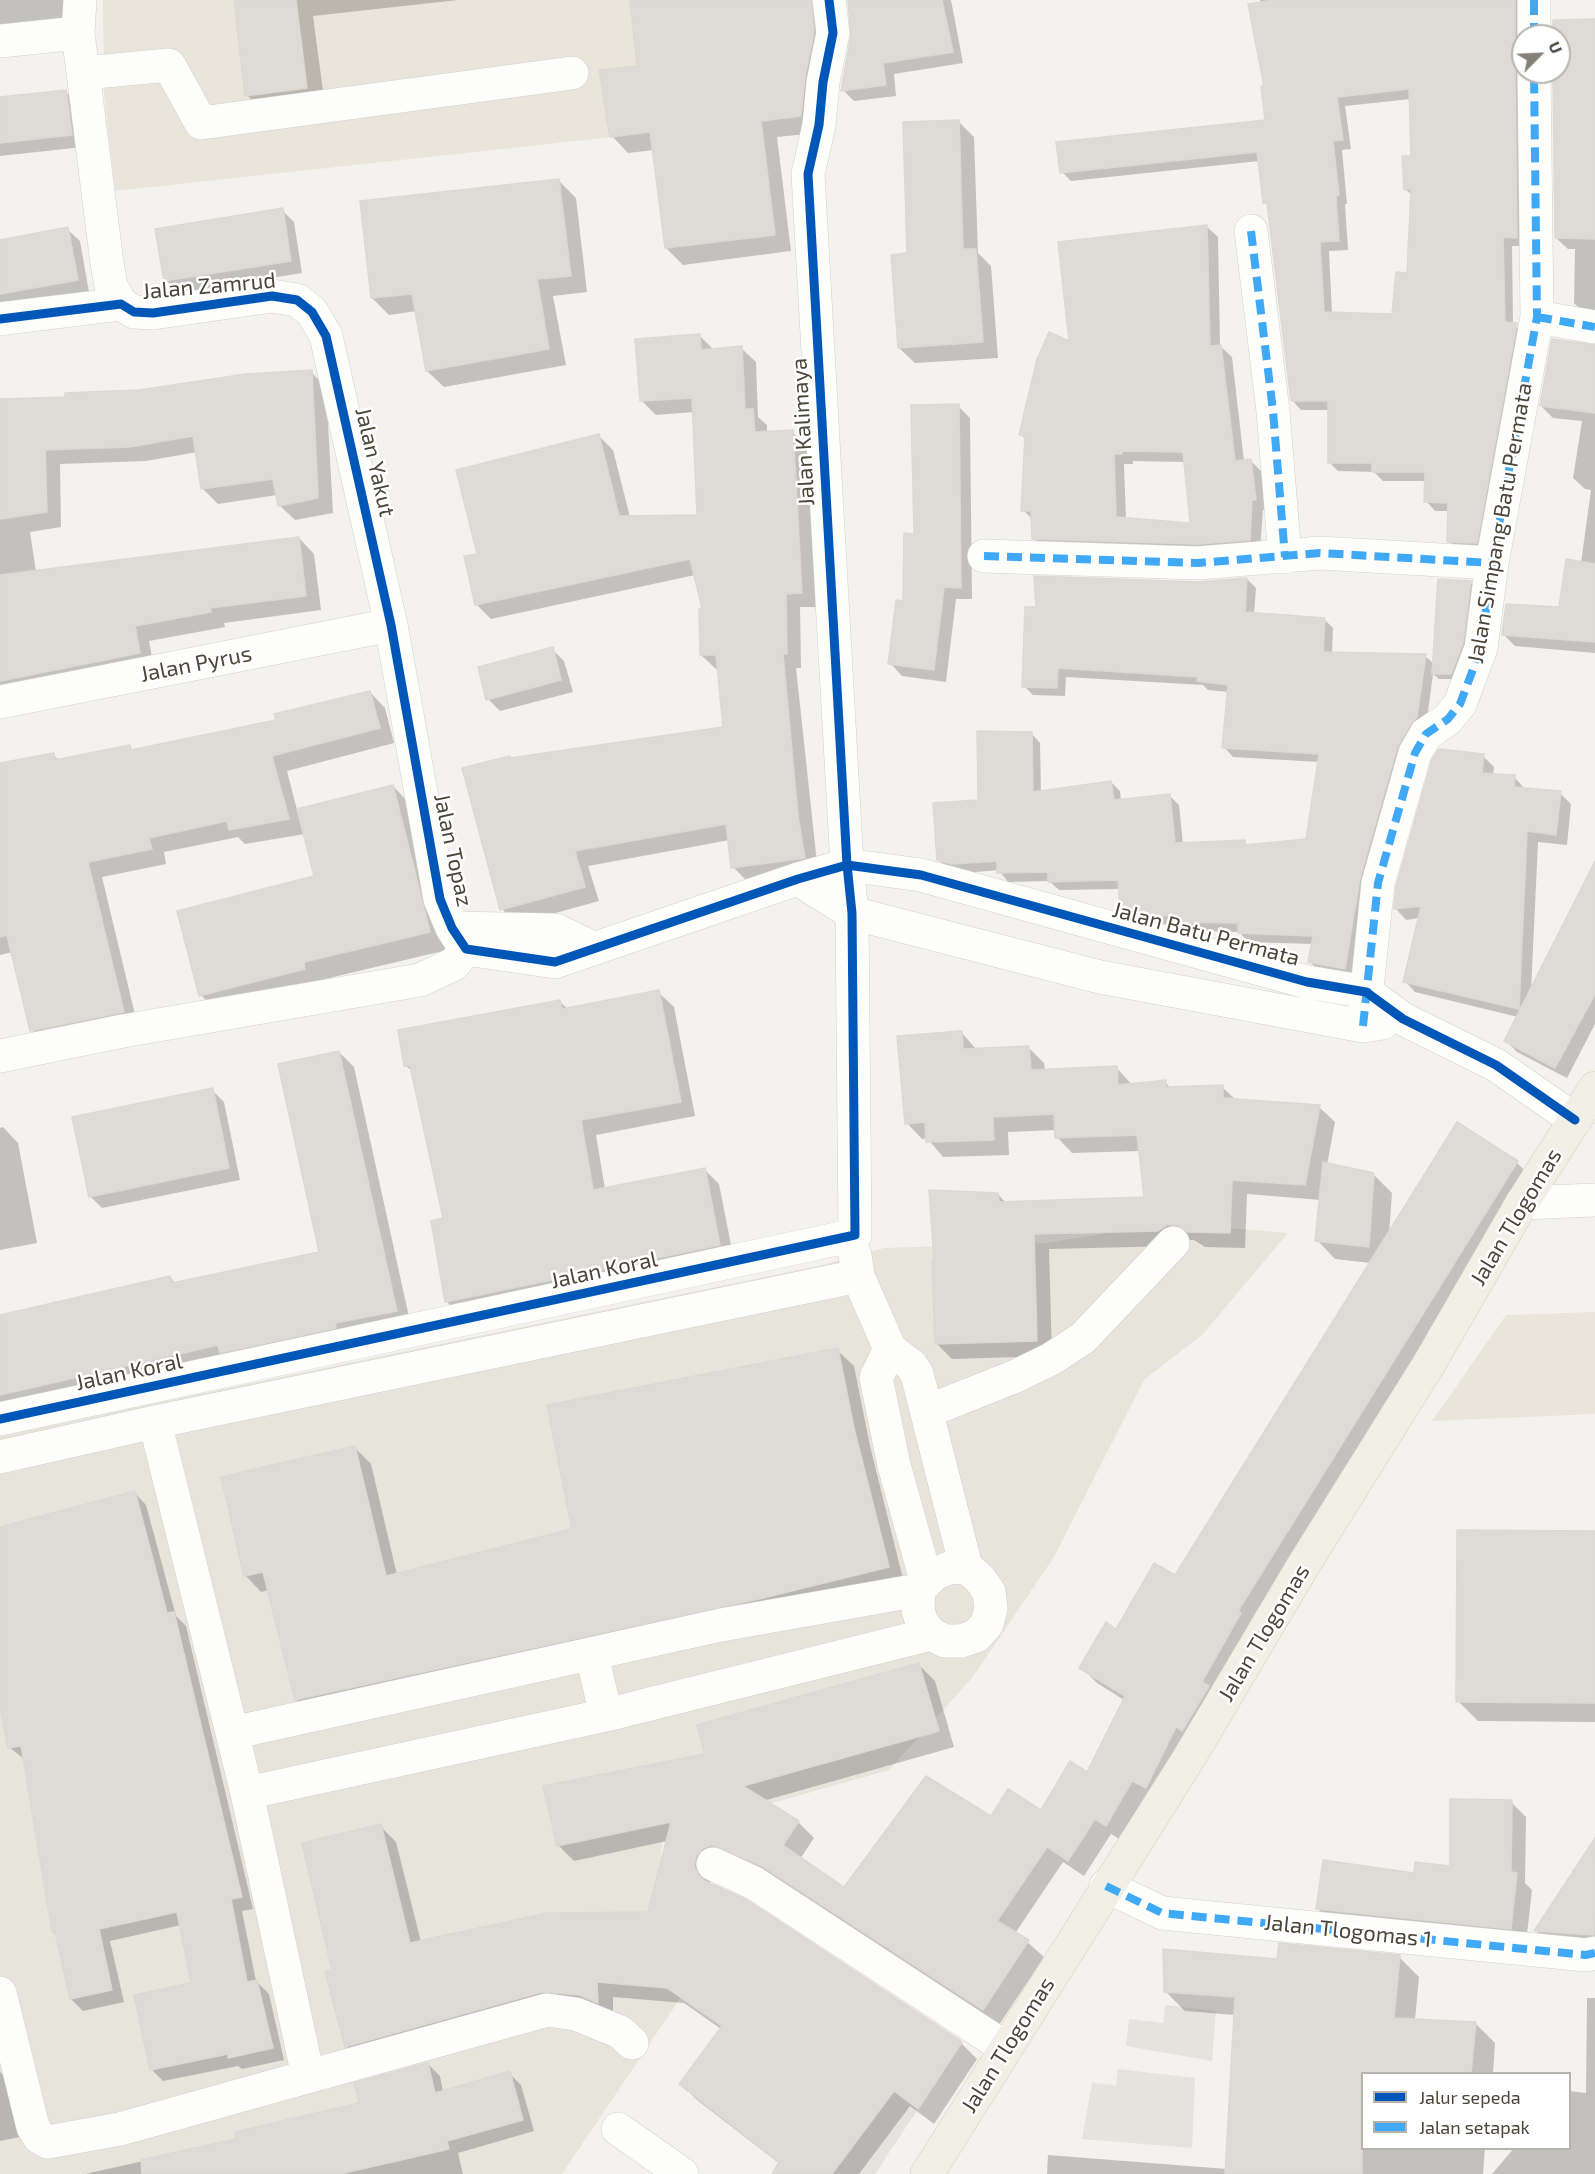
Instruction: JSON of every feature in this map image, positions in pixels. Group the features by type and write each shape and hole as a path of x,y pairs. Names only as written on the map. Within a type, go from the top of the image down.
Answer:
{"main road":[{"name":"Jalan Tlogomas","path":"927,2174 1106,1886 1189,1758 1303,1566 1430,1364 1522,1203 1595,1088"}],"street":[{"path":"80,0 78,33 107,263 111,286 121,304"},
{"name":"Jalan Kalimaya","path":"829,0 833,33 823,82 819,125 808,174 847,865"},
{"path":"1534,0 1534,24"},
{"path":"0,41 78,33"},
{"path":"84,73 170,65 201,123 572,73"},
{"name":"Jalan Simpang Batu Permata","path":"1363,1026 1378,883 1415,753 1426,734 1448,719 1460,704 1473,676 1481,648 1492,563 1537,316 1534,84"},
{"path":"1251,231 1273,411 1285,557"},
{"name":"Jalan Zamrud","path":"0,319 121,304 134,312 153,313 272,296 297,300 312,312"},
{"name":"Jalan Yakut","path":"312,312 326,336 391,625"},
{"path":"1537,316 1595,327"},
{"path":"984,556 1198,563 1320,553 1492,563"},
{"name":"Jalan Pyrus","path":"0,702 391,625"},
{"name":"Jalan Topaz","path":"391,625 440,899 463,935"},
{"path":"847,865 852,913 855,1235 858,1276 890,1349 911,1365 917,1374 966,1567 980,1579 988,1592 991,1608 987,1624 976,1636 961,1641 945,1641 931,1634 922,1623 918,1610 923,1585 876,1378 890,1349"},
{"name":"Jalan Batu Permata","path":"798,879 847,865 921,875 1307,982 1366,992 1403,1019 1496,1065 1575,1120"},
{"path":"0,1056 123,1031 420,980 454,964 463,935 555,962 798,879 852,913 1100,977 1363,1026 1403,1019"},
{"path":"1522,1203 1595,1200"},
{"name":"Jalan Koral","path":"0,1419 855,1235"},
{"path":"928,1412 1016,1376 1051,1359 1083,1338 1173,1243"},
{"path":"0,1457 155,1422 858,1276"},
{"path":"155,1422 247,1793 308,2076"},
{"path":"232,1734 720,1625 923,1585 949,1568 966,1567"},
{"path":"247,1793 606,1715 931,1634"},
{"path":"592,1655 606,1715"},
{"path":"713,1864 754,1883 1006,2048"},
{"name":"Jalan Tlogomas 1","path":"1106,1886 1162,1913 1586,1955 1595,1953"},
{"path":"0,1993 33,2127 39,2137 48,2142 120,2129 547,2010 576,2014 620,2032 632,2043"},
{"path":"618,2129 682,2174"}],"shaded area":[{"path":"103,0 744,0 809,47 816,115 115,191 104,94"},
{"path":"1168,1223 1288,1233 1203,1334 1144,1380 1054,1557 972,1678 889,1770 769,1804 662,1843 658,1896 727,1922 673,2009 562,2174 0,2174 0,1435 818,1266 884,1248 1046,1243"},
{"path":"1595,1312 1595,1414 1432,1421 1506,1315"},
{"path":"1165,2005 1216,2011 1212,2061 1126,2046 1129,2019 1163,2023"},
{"path":"1118,2069 1195,2078 1192,2148 1082,2139 1092,2083 1116,2085"},
{"path":"894,2091 918,2109 875,2174 832,2174"}],"building":[{"path":"234,0 296,0 307,88 245,96"},
{"path":"630,0 811,0 814,32 805,78 801,116 761,121 775,235 665,248 650,132 610,137 599,70 637,66"},
{"path":"848,0 942,0 953,52 883,63 886,85 841,91 851,36"},
{"path":"1274,0 1515,0 1515,24 1511,24 1511,84 1515,84 1517,238 1503,237 1505,322 1517,323 1477,543 1447,542 1448,503 1424,502 1425,472 1372,472 1372,463 1328,463 1328,401 1291,401 1267,203 1263,203 1257,152 1060,173 1056,142 1265,120 1261,86 1264,86 1248,4","holes":["1409,89 1411,156 1402,156 1404,190 1411,189 1407,273 1396,272 1392,314 1324,312 1320,242 1339,241 1336,196 1339,195 1333,141 1343,140 1337,97"]},
{"path":"1595,19 1595,239 1555,238 1553,84 1571,84 1571,24 1553,24 1553,20"},
{"path":"66,90 72,135 0,143 0,97"},
{"path":"959,120 963,249 976,249 983,342 898,348 891,255 907,253 903,122"},
{"path":"559,179 571,276 537,279 549,349 426,371 412,294 371,298 360,201"},
{"path":"283,208 291,261 164,281 155,229"},
{"path":"1207,225 1210,346 1221,345 1235,461 1251,459 1256,500 1252,500 1250,540 1198,544 1032,539 1031,511 1021,511 1025,436 1019,435 1037,359 1049,332 1069,341 1058,242","holes":["1122,451 1183,452 1190,523 1116,517 1114,454 1122,454"]},
{"path":"68,227 78,280 0,294 0,240"},
{"path":"700,334 701,350 742,346 745,409 753,409 755,432 793,430 802,593 786,594 787,654 783,654 798,816 805,858 731,868 726,824 575,851 585,887 500,910 462,768 510,756 510,758 723,727 716,655 700,655 699,609 702,608 690,559 475,605 464,556 477,554 456,470 599,434 619,516 697,515 692,398 640,401 635,339"},
{"path":"1552,339 1595,345 1595,413 1540,406"},
{"path":"312,370 318,498 278,506 273,479 201,489 193,436 130,447 45,450 47,512 0,519 0,399 65,397 65,393 139,390 246,374"},
{"path":"959,404 961,588 944,587 934,670 888,664 896,600 903,601 904,533 914,534 911,405"},
{"path":"299,537 306,596 210,608 211,612 135,626 140,653 0,681 0,575"},
{"path":"1566,559 1595,564 1595,642 1502,635 1506,604 1559,607"},
{"path":"1034,576 1197,582 1247,578 1245,612 1325,618 1323,652 1426,654 1417,717 1397,748 1360,878 1345,969 1308,962 1313,936 1238,933 1238,923 1181,922 1181,915 1142,917 1120,911 1118,880 1048,882 1048,872 997,873 997,861 952,864 937,860 933,803 978,800 977,731 1032,732 1033,792 1111,781 1114,800 1170,794 1175,843 1245,840 1245,845 1306,839 1319,754 1222,748 1228,685 1197,681 1198,677 1058,668 1057,688 1022,687 1025,607 1036,607"},
{"path":"1438,579 1471,581 1463,643 1451,674 1432,674"},
{"path":"553,647 561,680 486,700 478,667"},
{"path":"370,691 380,728 272,756 289,819 229,830 227,821 149,838 152,849 88,862 124,1012 30,1031 7,935 0,937 0,763 54,753 55,760 130,745 131,750 276,720 274,714"},
{"path":"1439,749 1484,754 1482,773 1515,775 1514,787 1561,791 1556,835 1527,831 1519,1009 1403,982 1421,906 1394,909 1396,887 1432,760"},
{"path":"393,785 430,932 304,962 305,969 199,996 177,911 314,876 297,809"},
{"path":"1595,861 1595,994 1555,1068 1504,1041"},
{"path":"659,990 681,1102 581,1120 593,1190 705,1168 720,1245 445,1302 431,1221 443,1218 410,1066 404,1066 398,1030 560,1000 562,1009"},
{"path":"962,1031 963,1049 1029,1046 1031,1070 1117,1066 1118,1085 1166,1080 1166,1087 1223,1085 1223,1098 1320,1105 1305,1185 1232,1180 1230,1233 1188,1232 1177,1225 1167,1225 1158,1231 1034,1234 1037,1341 935,1344 932,1261 934,1261 929,1190 998,1193 999,1202 1144,1197 1137,1135 1055,1138 1054,1114 993,1117 994,1140 926,1142 925,1122 905,1124 897,1036"},
{"path":"339,1051 397,1311 335,1323 336,1328 220,1353 218,1345 0,1395 0,1315 170,1276 172,1283 319,1252 278,1064"},
{"path":"213,1088 229,1168 89,1197 72,1117"},
{"path":"1457,1122 1518,1161 1238,1611 1241,1613 1202,1682 1209,1686 1182,1731 1176,1727 1146,1788 1132,1781 1106,1826 1095,1819 1068,1861 1047,1847 997,1921 1029,1940 983,2010 762,1866 712,1845 703,1848 696,1856 694,1866 698,1875 705,1881 745,1899 962,2042 918,2109 894,2091 832,2174 772,2174 779,2162 679,2084 722,2026 667,1988 597,1982 598,2003 579,1995 542,1992 345,2047 325,1971 332,1970 302,1843 381,1824 410,1943 547,1913 648,1912 671,1822 557,1846 543,1786 705,1754 697,1725 919,1663 939,1731 743,1786 799,1821 783,1845 844,1887 926,1776 991,1816 1008,1789 1041,1810 1070,1761 1087,1772 1125,1696 1079,1668 1106,1622 1116,1629 1154,1563 1175,1575"},
{"path":"1323,1162 1374,1173 1369,1247 1315,1241"},
{"path":"838,1348 854,1428 889,1567 759,1599 295,1700 263,1572 244,1576 221,1477 355,1446 386,1576 572,1529 547,1405"},
{"path":"135,1491 167,1613 174,1612 242,1897 231,1899 247,1982 257,1980 273,2048 228,2058 228,2054 150,2070 134,1995 191,1983 177,1912 99,1929 112,1990 70,1999 55,1932 52,1932 21,1746 8,1748 0,1706 0,1527"},
{"path":"1457,1530 1595,1531 1595,1703 1456,1702"},
{"path":"1450,1799 1512,1800 1511,1872 1517,1873 1511,1929 1316,1909 1323,1860 1414,1873 1415,1862 1450,1866"},
{"path":"1595,1838 1594,1935 1534,1931"},
{"path":"1279,1943 1400,1955 1394,2018 1476,2022 1471,2072 1361,2072 1362,2174 1225,2174 1235,1997 1164,1992 1163,1949 1277,1959"},
{"path":"428,2063 435,2093 510,2071 523,2120 447,2141 449,2149 340,2174 142,2174 141,2160 236,2139 235,2132 359,2103 354,2083"}],"marked path":[{"path":"1534,0 1534,24"},
{"path":"1363,1026 1378,883 1415,753 1426,734 1448,719 1460,704 1481,648 1492,563 1537,317 1534,84"},
{"path":"1251,231 1273,411 1285,557"},
{"path":"1537,317 1595,327"},
{"path":"984,556 1198,563 1320,553 1492,563"},
{"path":"1106,1886 1162,1913 1586,1955 1595,1953"}],"cycle path":[{"path":"0,1419 855,1235 852,913 847,865 808,174 819,125 823,82 833,33 829,0"},
{"path":"0,319 121,304 134,312 153,313 272,296 297,300 312,312 326,336 391,625 440,899 452,928 466,949 555,962 798,879 847,865 921,875 1307,982 1366,992 1403,1019 1496,1065 1575,1120"}]}
